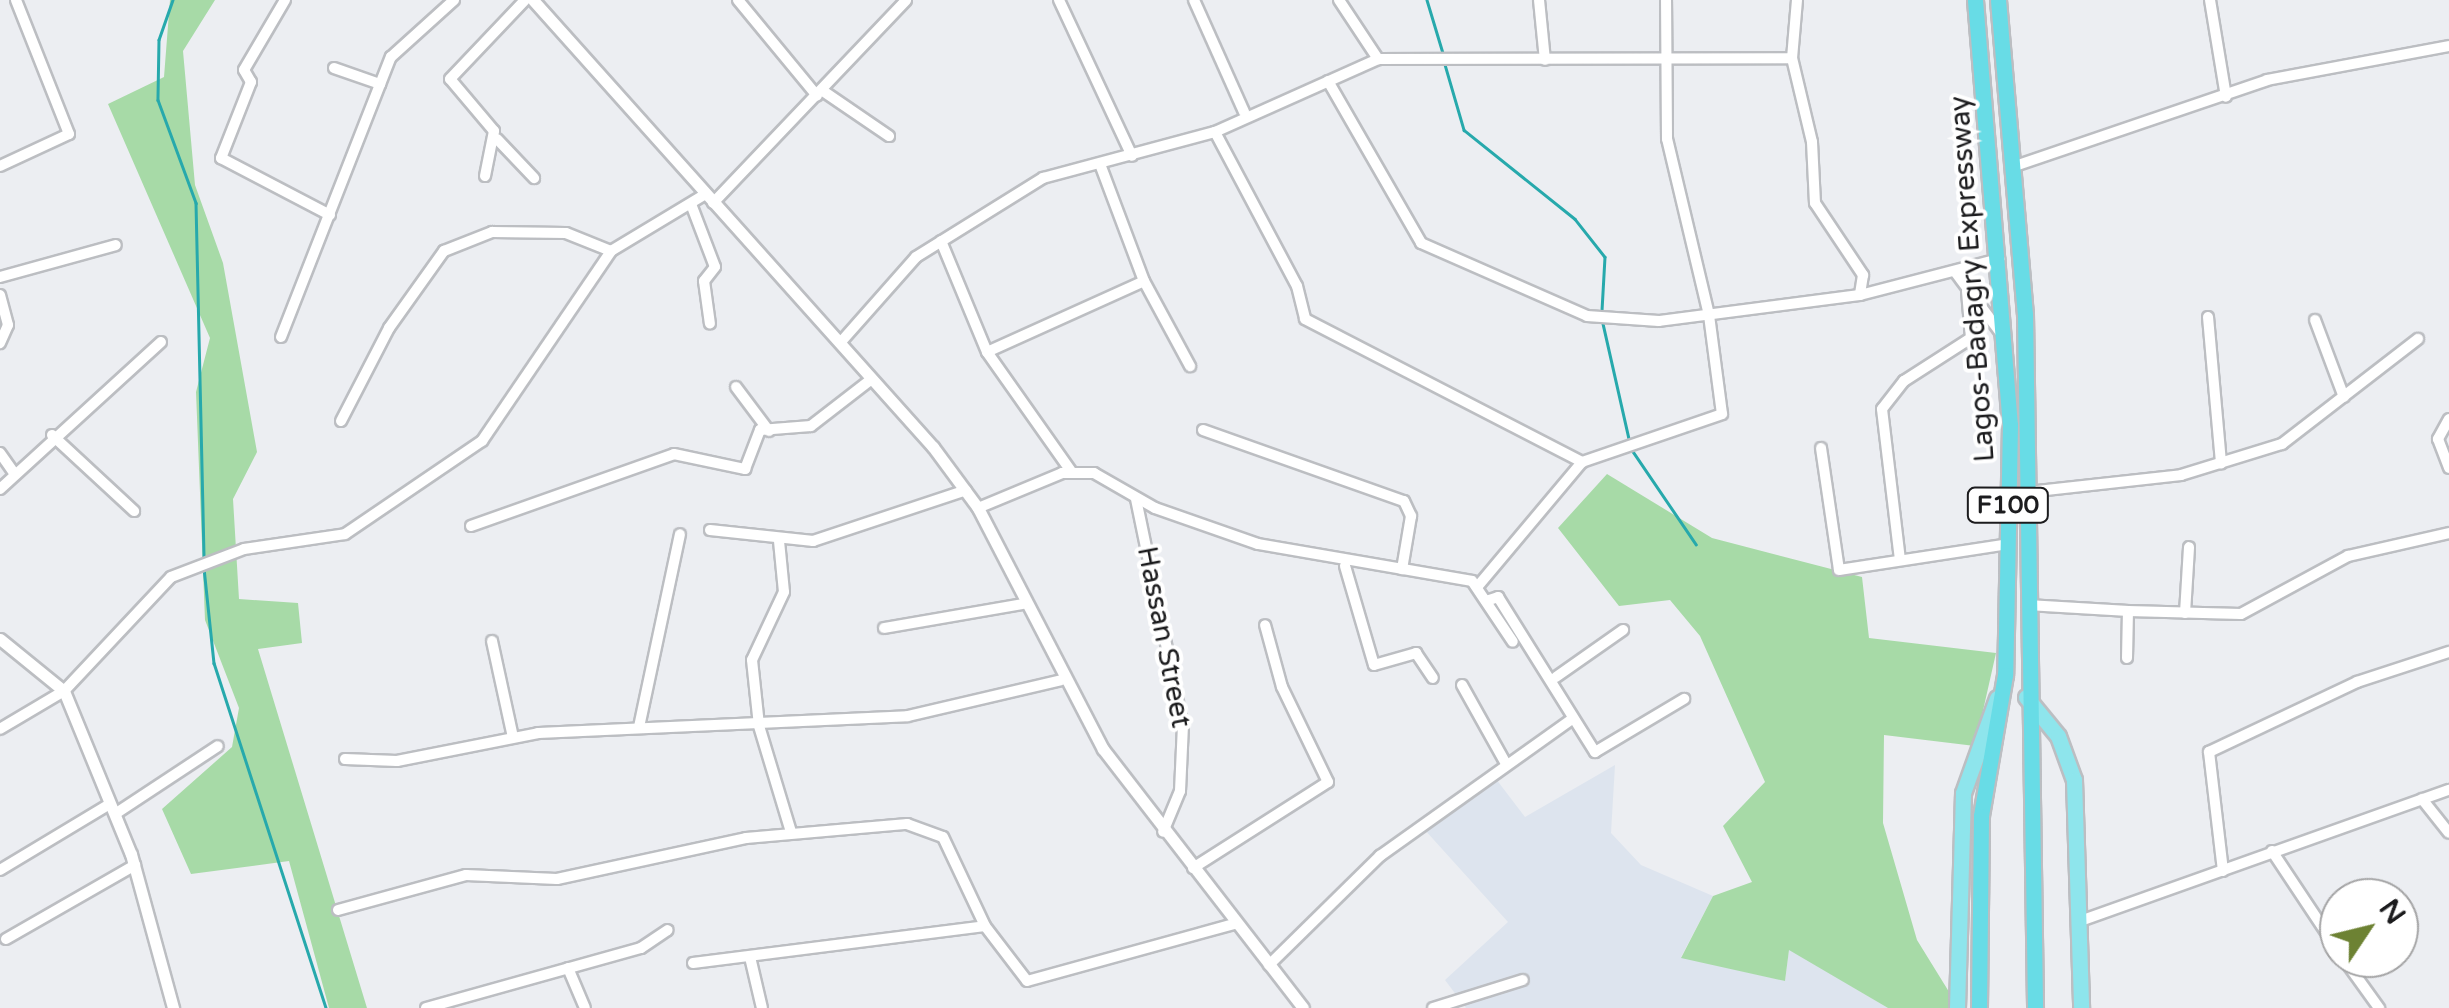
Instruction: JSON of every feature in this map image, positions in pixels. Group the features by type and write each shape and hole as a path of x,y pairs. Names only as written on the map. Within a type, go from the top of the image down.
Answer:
{"highway":[{"name":"Lagos-Badagry Expressway","path":"1975,0 2006,340 2008,544 2005,675 1981,816 1979,1008"},
{"name":"Lagos-Badagry Expressway","path":"1998,0 2015,166 2028,492 2024,695 2037,805 2035,1008"}],"main road":[{"name":"Lagos-Badagry Expressway","path":"1957,1008 1963,793 2005,675"},
{"path":"2024,695 2058,736 2074,780 2083,920 2081,1008"}],"street":[{"path":"0,166 70,134 16,0"},
{"path":"285,0 244,70 250,82 222,158 330,215"},
{"path":"280,337 391,57 454,0"},
{"path":"525,0 450,78 497,139 534,178"},
{"path":"533,0 840,342 869,382 966,490 1060,680 1163,832 1303,1008"},
{"path":"738,0 820,94 889,136"},
{"path":"0,730 64,692 150,596 205,561 345,534 482,441 611,250 691,204 709,199 820,94 906,0"},
{"path":"1059,0 1132,156"},
{"path":"1194,0 1244,112"},
{"path":"1339,0 1378,59"},
{"path":"1539,0 1545,60"},
{"path":"1478,586 1582,462 1722,414 1709,315 1667,139 1661,58 1666,0"},
{"path":"1797,0 1792,58 1810,127 1815,202 1863,275 1860,295"},
{"path":"2210,0 2226,96"},
{"path":"2015,166 2323,67 2449,46"},
{"path":"840,342 941,242 1042,178 1214,132 1244,112 1378,59 1792,58"},
{"path":"334,68 380,84"},
{"path":"1328,80 1422,242 1600,318 1709,315 1860,295 1999,259"},
{"path":"1214,132 1297,286 1305,319 1582,462"},
{"path":"485,176 497,139"},
{"path":"1100,164 1144,280 1190,366"},
{"path":"691,204 715,267 704,281 710,324"},
{"path":"340,421 388,328 444,252 492,232 566,233 611,250"},
{"path":"941,242 987,352 1070,471"},
{"path":"0,277 116,245"},
{"path":"1956,273 2006,340"},
{"path":"987,352 1144,280"},
{"path":"1900,560 1882,409 1904,382 1970,338 1966,291"},
{"path":"0,295 8,326 0,343"},
{"path":"2208,317 2221,463"},
{"path":"2315,320 2344,398"},
{"path":"2028,492 2074,492 2221,463 2282,444 2418,339"},
{"path":"0,489 52,435 160,342"},
{"path":"471,526 674,454 742,470 755,434 810,426 869,382"},
{"path":"736,387 769,431"},
{"path":"2449,419 2438,438 2449,468"},
{"path":"1203,430 1404,501 1411,516 1402,570"},
{"path":"52,435 134,511"},
{"path":"1821,448 1839,570 2008,544"},
{"path":"0,453 14,473"},
{"path":"978,508 1070,471 1104,477 1136,499 1345,566 1402,570 1478,586"},
{"path":"710,530 779,541 893,520 966,490"},
{"name":"Hassan Street","path":"1136,499 1183,725 1180,791 1163,832"},
{"path":"2028,605 2241,614 2348,556 2449,533"},
{"path":"640,727 680,534"},
{"path":"779,541 784,592 752,660 759,726 791,832"},
{"path":"2185,612 2189,547"},
{"path":"1345,566 1374,665 1416,653 1433,678"},
{"path":"1478,586 1513,642"},
{"path":"1486,601 1498,597 1556,677 1570,720 1601,755 1684,699"},
{"path":"884,628 1023,604"},
{"path":"2127,658 2128,611"},
{"path":"1194,868 1328,782 1265,625"},
{"path":"1556,677 1623,630"},
{"path":"0,638 64,692 135,865 173,1008"},
{"path":"492,641 513,737"},
{"path":"2223,871 2209,752 2357,682 2449,652"},
{"path":"345,759 396,761 513,737 640,727 759,726 924,714 1060,680"},
{"path":"1462,685 1505,762"},
{"path":"1270,965 1380,856 1505,762 1570,720"},
{"path":"0,870 218,746"},
{"path":"2083,920 2449,790"},
{"path":"2422,799 2449,833"},
{"path":"338,910 466,875 558,880 791,832 929,826 984,926 1027,981 1236,924"},
{"path":"2272,851 2319,922"},
{"path":"6,939 135,865"},
{"path":"693,964 984,926"},
{"path":"426,1008 658,942 668,930"},
{"path":"750,957 762,1008"},
{"path":"568,968 586,1008"},
{"path":"2357,978 2379,1008"},
{"path":"1433,1008 1523,980"}],"shaded area":[{"path":"1615,765 1611,833 1641,865 1713,896 1681,957 1785,981 1789,949 1888,1008 1466,1008 1445,980 1508,922 1424,829 1496,779 1525,817"}],"green space":[{"path":"170,0 215,0 183,51 195,185 223,263 257,452 233,499 239,599 298,603 302,643 258,649 367,1008 329,1008 289,861 191,874 162,809 232,747 239,708 205,620 196,392 210,338 108,104 164,77"},
{"path":"1607,474 1712,538 1862,577 1869,638 1996,653 1975,746 1884,735 1883,823 1917,940 1959,1008 1888,1008 1789,950 1785,981 1681,958 1713,896 1752,882 1723,826 1765,782 1700,636 1670,600 1619,606 1558,528"}],"waterway":[{"path":"173,0 159,40 158,100 196,203 204,560"},
{"path":"1427,0 1443,53"},
{"path":"1444,61 1464,130 1575,219 1605,257 1602,311"},
{"path":"1602,319 1630,443"},
{"path":"1632,450 1696,544"},
{"path":"204,568 214,663 326,1008"}]}
